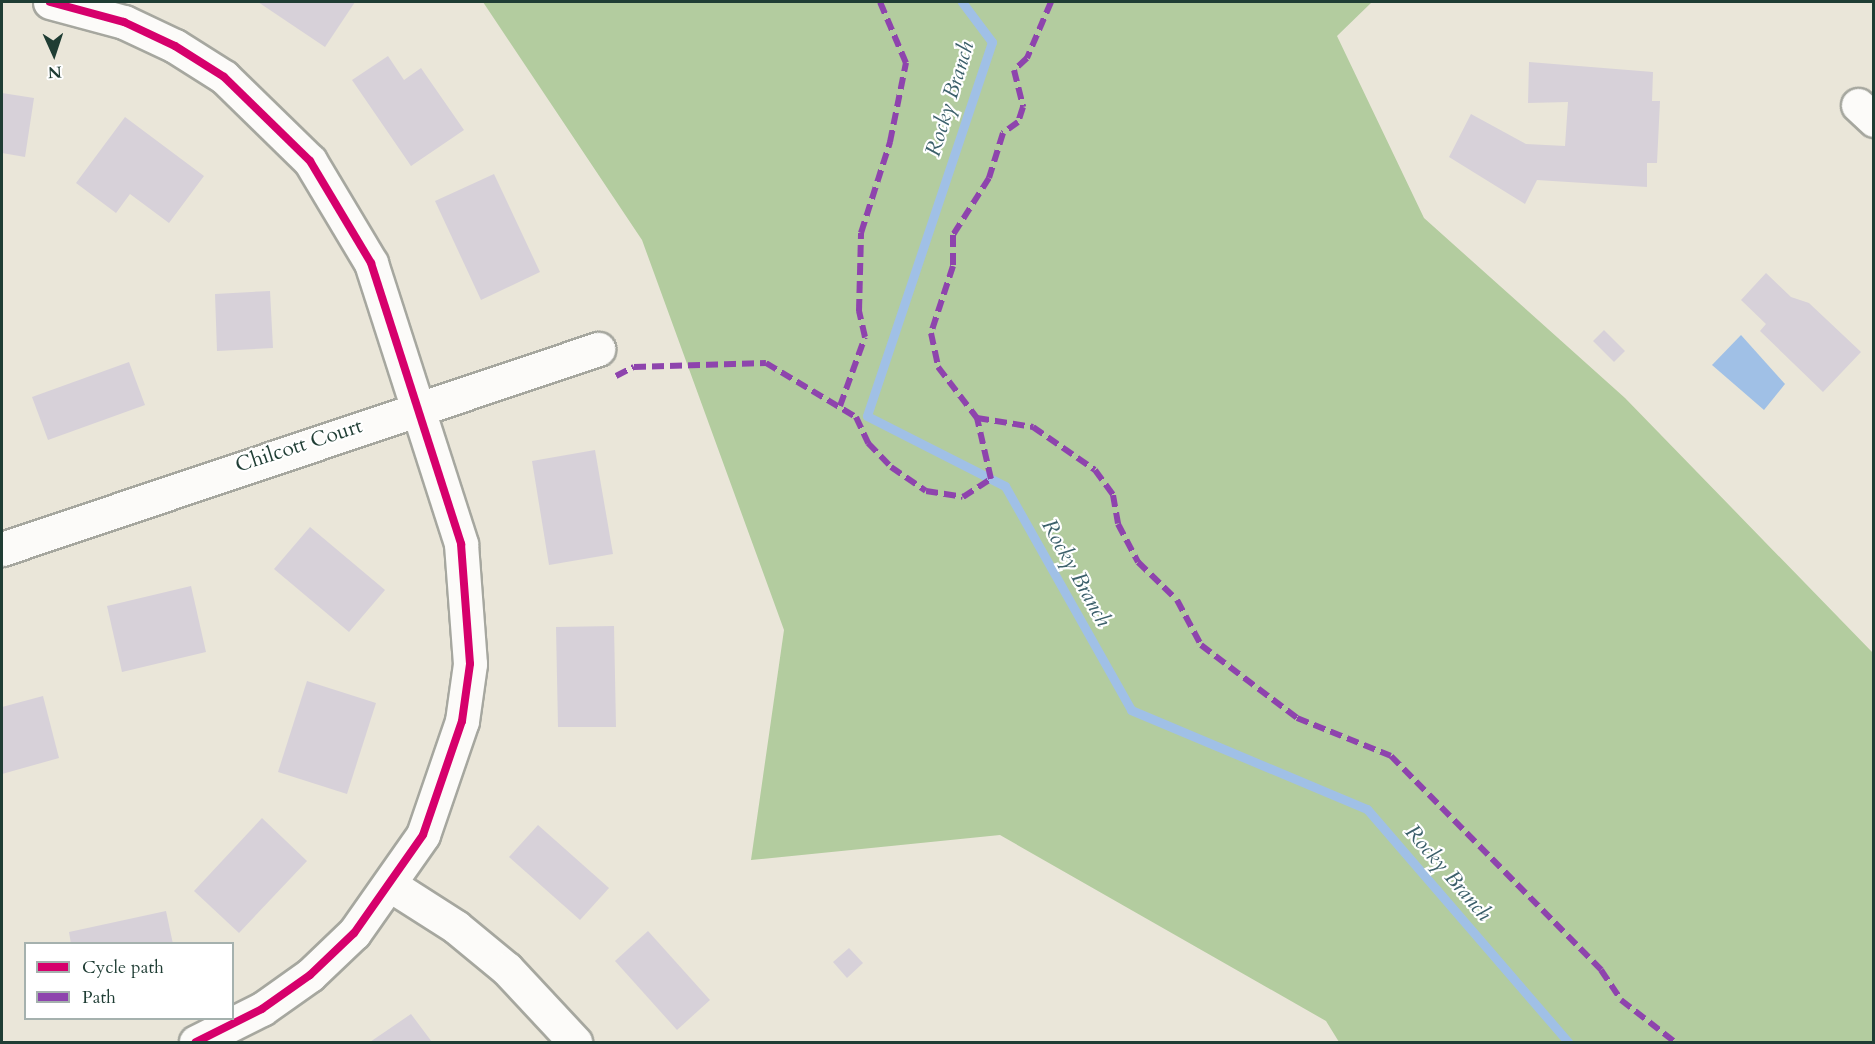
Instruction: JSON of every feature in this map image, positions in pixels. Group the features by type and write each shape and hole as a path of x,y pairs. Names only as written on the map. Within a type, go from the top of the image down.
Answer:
{"street":[{"path":"50,2 124,22 175,46 225,78 279,126 344,210 371,263 420,406 461,544 470,664 446,780 392,886 310,975 262,1009 196,1042"},
{"name":"Chilcott Court","path":"2,549 420,406 598,349"},
{"path":"392,886 456,927 507,969 575,1042"}],"green space":[{"path":"483,2 1372,2 1337,36 1424,218 1625,398 1873,653 1873,1042 1339,1042 1326,1021 1000,835 751,860 784,630 642,240"}],"water":[{"path":"1741,335 1785,384 1764,410 1712,365"}],"building":[{"path":"258,2 355,2 325,47"},
{"path":"388,56 404,80 421,68 464,130 411,166 352,80"},
{"path":"1529,62 1653,72 1652,101 1660,101 1657,163 1647,163 1647,187 1537,180 1525,204 1449,157 1471,114 1526,144 1565,146 1568,102 1528,103"},
{"path":"2,93 34,98 25,157 2,153"},
{"path":"125,117 204,176 169,223 130,194 116,213 76,183"},
{"path":"494,174 540,272 481,300 435,201"},
{"path":"1766,273 1791,297 1809,303 1861,352 1823,392 1760,331 1766,324 1741,300"},
{"path":"270,291 273,348 217,351 215,294"},
{"path":"1604,330 1625,351 1614,362 1593,341"},
{"path":"129,362 145,405 48,440 32,397"},
{"path":"595,450 613,554 549,565 532,461"},
{"path":"310,527 385,590 349,632 274,569"},
{"path":"191,586 206,652 122,672 107,606"},
{"path":"614,626 616,727 558,727 556,627"},
{"path":"307,681 376,703 347,794 278,772"},
{"path":"43,696 59,758 2,774 2,707"},
{"path":"262,818 307,861 239,933 194,891"},
{"path":"538,825 609,888 580,920 509,857"},
{"path":"166,911 173,942 71,942 69,932"},
{"path":"648,931 710,1000 677,1030 615,961"},
{"path":"849,948 863,963 847,978 833,962"},
{"path":"411,1014 432,1042 370,1042"}],"waterway":[{"name":"Rocky Branch","path":"962,2 992,42 867,416 1005,486 1131,710 1367,809 1568,1042"}],"marked path":[{"path":"840,406 865,337 859,311 861,233 890,142 906,63 880,2"},
{"path":"1051,2 1027,58 1014,70 1023,107 1018,122 1003,133 989,178 953,235 953,266 931,333 938,367 977,418 1033,427 1095,470 1113,495 1118,524 1138,562 1177,600 1201,645 1297,718 1391,756 1601,970 1621,1000 1675,1042"},
{"path":"616,376 634,367 766,363 856,417 868,443 891,467 926,491 963,497 991,479 977,418"}],"cycle path":[{"path":"50,2 124,22 175,46 224,77 310,161 371,263 461,544 470,664 462,721 423,835 354,933 310,975 262,1009 196,1042"}]}
